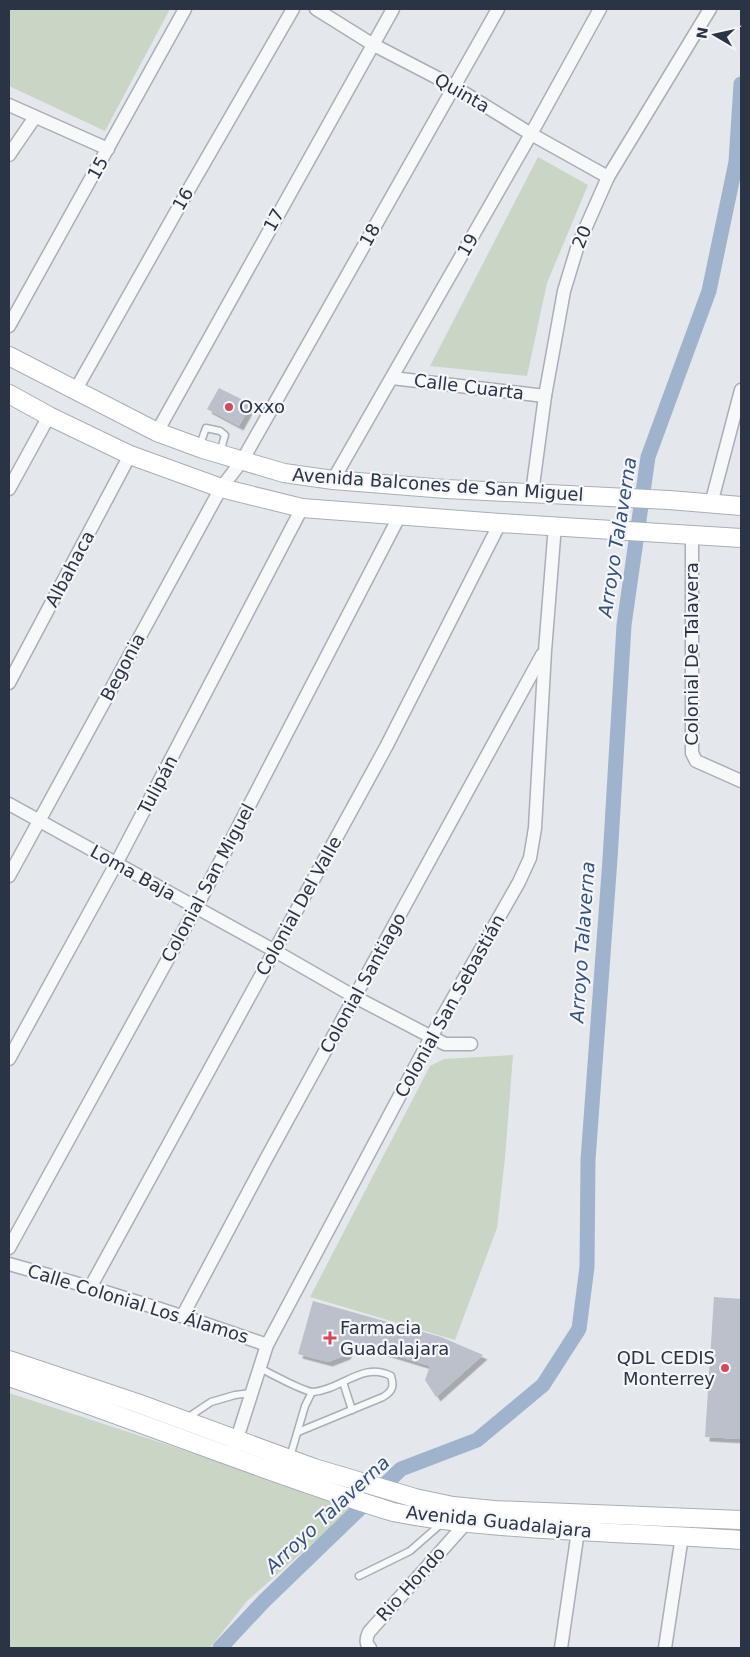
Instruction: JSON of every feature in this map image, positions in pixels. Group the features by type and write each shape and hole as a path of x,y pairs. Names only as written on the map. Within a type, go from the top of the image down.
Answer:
{"street":[{"name":"15","path":"9,326 185,9"},
{"name":"16","path":"75,391 293,9"},
{"name":"Quinta","path":"316,9 372,44 453,86 608,177"},
{"name":"17","path":"157,432 393,9"},
{"name":"18","path":"242,461 498,9"},
{"name":"19","path":"333,480 532,134 600,9"},
{"name":"20","path":"532,493 545,396 564,291 578,245 608,177 710,9"},
{"path":"9,105 108,149"},
{"path":"9,155 35,116"},
{"name":"Avenida Balcones de San Miguel","path":"9,356 157,432 199,448 284,473 333,480 446,489 669,500 741,506"},
{"name":"Calle Cuarta","path":"392,378 545,396"},
{"path":"711,504 741,390"},
{"name":"Avenida Balcones de San Miguel","path":"9,394 49,416 130,455 221,488 302,508 741,538"},
{"path":"9,489 49,416"},
{"name":"Albahaca","path":"9,683 130,455"},
{"name":"Begonia","path":"9,876 221,488 242,461"},
{"name":"Tulipán","path":"9,1059 116,864 302,508"},
{"name":"Colonial San Miguel","path":"9,1248 196,908 400,515"},
{"name":"Colonial Del Valle","path":"91,1286 386,747 500,523"},
{"name":"Colonial San Sebastián","path":"231,1456 267,1345 431,1037 519,882 530,858 536,828 545,651 555,525"},
{"name":"Colonial De Talavera","path":"683,534 692,753 696,761 706,767 741,782"},
{"name":"Colonial Santiago","path":"183,1315 545,651"},
{"name":"Loma Baja","path":"9,804 355,997 431,1037 445,1044 471,1044"},
{"name":"Calle Colonial Los Álamos","path":"9,1264 91,1286 183,1315 267,1345"},
{"name":"Avenida Guadalajara","path":"9,1360 184,1420 290,1459 415,1498 453,1506 494,1510 741,1520"},
{"name":"Avenida Guadalajara","path":"9,1377 393,1512 466,1523 741,1540"},
{"name":"Rio Hondo","path":"370,1648 366,1638 369,1632 466,1523"},
{"path":"561,1648 578,1531"},
{"path":"665,1648 682,1536"}],"lane":[{"path":"260,1368 312,1392 325,1389 371,1370 382,1371 391,1376 394,1385 391,1393 298,1432"},
{"path":"343,1382 352,1410"},
{"path":"290,1459 312,1392"},
{"path":"184,1420 211,1402 235,1395 252,1393"},
{"path":"359,1576 410,1552 445,1520"}],"green space":[{"path":"9,9 170,9 105,131 9,86"},
{"path":"538,157 588,185 547,283 527,376 430,366"},
{"path":"513,1055 505,1158 497,1228 455,1340 310,1297 430,1066 444,1059"},
{"path":"9,1393 355,1506 247,1601 210,1648 9,1648"}],"building":[{"name":"Oxxo","path":"219,388 251,404 239,426 207,409"},
{"name":"QDL CEDIS Monterrey","path":"714,1297 741,1299 741,1439 705,1437"},
{"path":"313,1301 441,1337 483,1355 436,1397 425,1380 430,1366 351,1342 346,1355 328,1362 298,1354"}],"waterway":[{"name":"Arroyo Talaverna","path":"220,1648 264,1601 401,1469 477,1440 543,1385 579,1329 587,1267 588,1160 610,859 624,625 648,457 709,291 736,162 741,84"}],"place":[{"name":"Oxxo","path":"229,407"},
{"name":"Farmacia Guadalajara","path":"330,1338"},
{"name":"QDL CEDIS Monterrey","path":"725,1368"}]}
